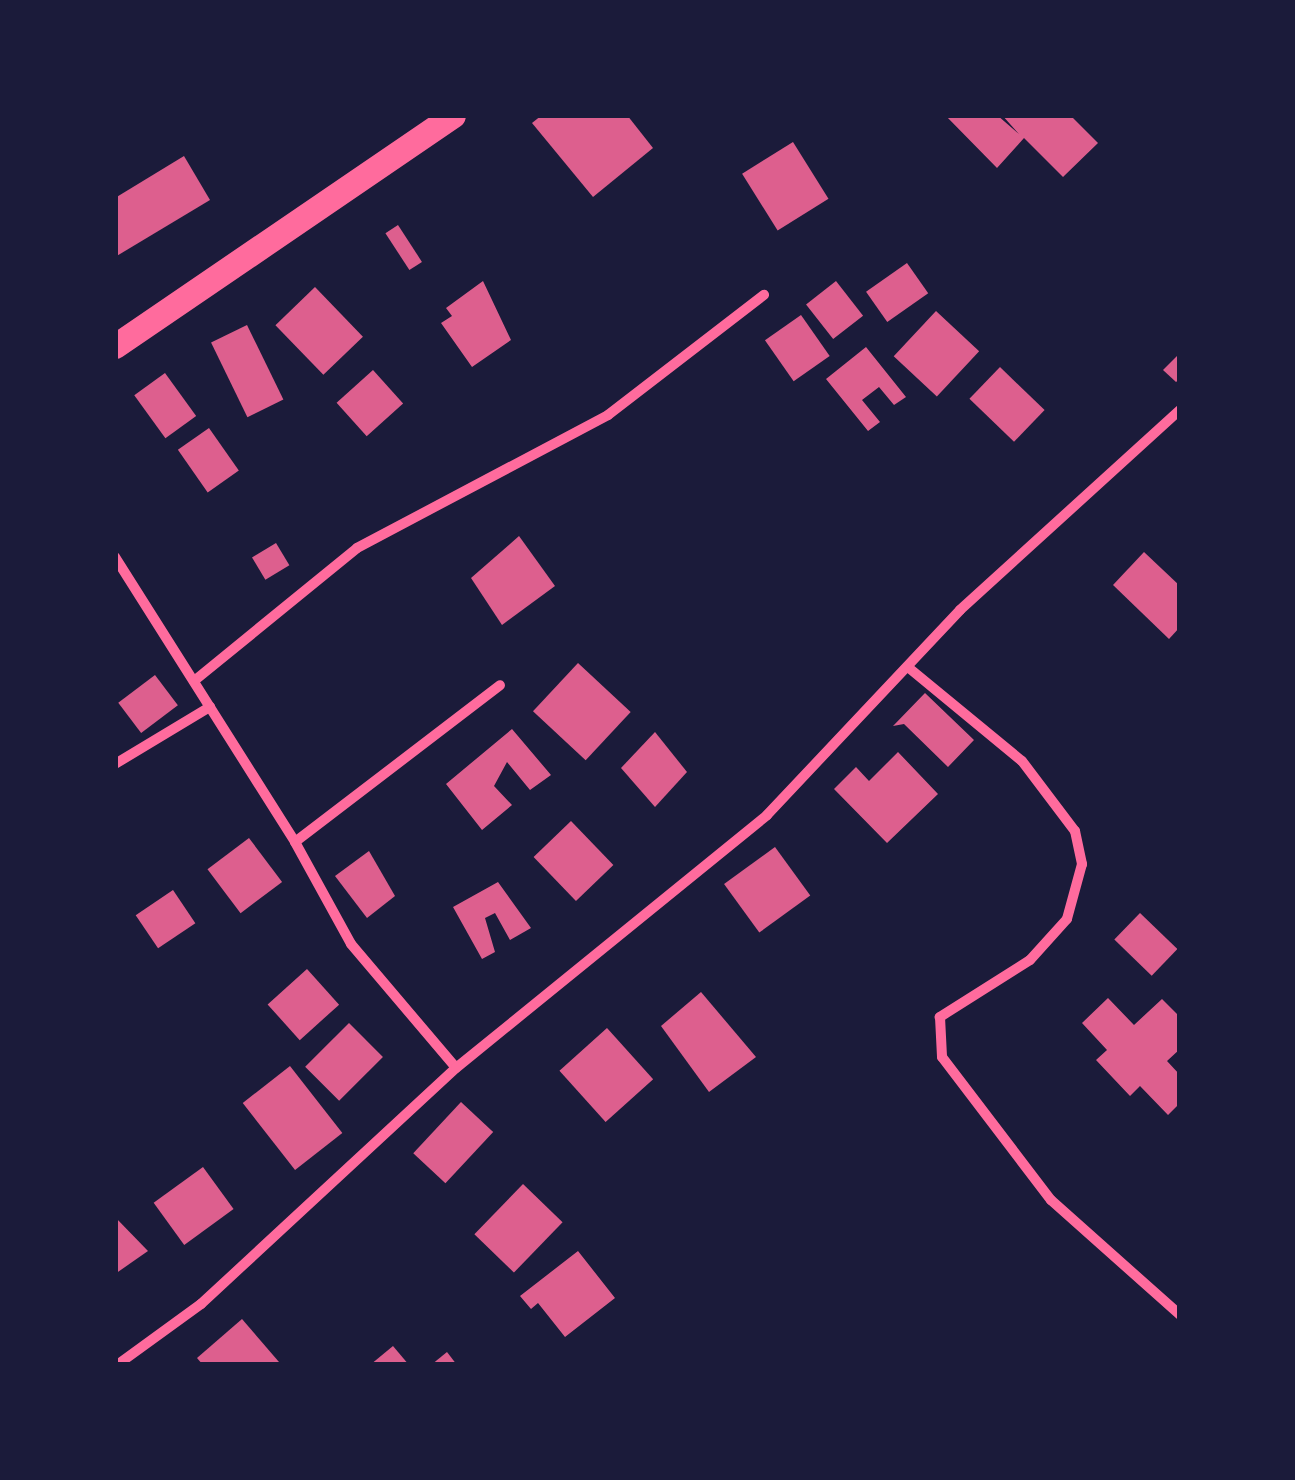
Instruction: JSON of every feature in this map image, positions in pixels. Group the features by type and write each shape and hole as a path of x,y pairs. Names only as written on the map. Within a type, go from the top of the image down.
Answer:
{"main road":[{"path":"115,346 453,115"}],"street":[{"path":"194,681 357,548 608,415 764,295"},
{"path":"117,1365 200,1304 456,1068 680,892 1180,410"},
{"path":"115,557 295,842 350,944 456,1068"},
{"path":"909,668 1022,761 1075,831 1082,864 1067,920 1030,960 940,1017 942,1056 1051,1200 1180,1315"},
{"path":"295,842 500,685"},
{"path":"115,764 210,707"}],"building":[{"path":"542,115 627,115 653,148 593,197 532,123"},
{"path":"945,115 997,115 1019,134 1002,115 1070,115 1098,143 1063,177 1024,138 997,168"},
{"path":"793,142 829,199 778,231 742,174"},
{"path":"184,156 210,200 115,257 115,198"},
{"path":"398,225 422,262 409,270 385,233"},
{"path":"907,263 928,293 887,322 866,292"},
{"path":"483,281 511,340 472,367 441,323 452,316 446,308"},
{"path":"836,281 863,316 833,339 806,304"},
{"path":"315,287 363,337 323,375 275,325"},
{"path":"936,311 979,351 937,397 894,356"},
{"path":"801,315 830,356 794,381 765,340"},
{"path":"247,325 283,400 247,417 211,343"},
{"path":"866,347 906,397 894,405 879,387 862,400 880,422 868,431 826,379"},
{"path":"1180,353 1180,379 1176,382 1163,370"},
{"path":"1000,367 1045,410 1014,442 969,399"},
{"path":"373,370 403,403 367,436 337,403"},
{"path":"165,373 196,416 165,438 134,395"},
{"path":"209,428 239,471 208,492 178,450"},
{"path":"519,536 555,586 502,625 471,578"},
{"path":"276,543 289,565 265,580 252,557"},
{"path":"1144,552 1180,586 1180,627 1169,639 1113,585"},
{"path":"578,663 631,712 586,760 533,711"},
{"path":"155,675 178,705 141,733 118,703"},
{"path":"925,693 974,740 948,767 904,724 893,726"},
{"path":"512,729 551,775 530,790 507,762 494,786 512,805 482,830 446,784"},
{"path":"655,732 687,772 655,807 621,768"},
{"path":"898,752 938,794 887,843 834,789 856,767 869,781"},
{"path":"571,821 613,865 576,901 534,857"},
{"path":"249,838 282,882 241,913 207,869"},
{"path":"775,847 810,896 759,933 724,884"},
{"path":"369,851 395,896 367,918 335,876"},
{"path":"498,882 531,928 510,940 495,913 485,918 495,952 482,959 453,907"},
{"path":"173,890 195,923 158,948 136,915"},
{"path":"1140,913 1177,949 1152,976 1114,940"},
{"path":"307,969 339,1005 300,1040 268,1004"},
{"path":"701,992 756,1057 709,1092 661,1026"},
{"path":"1108,998 1134,1025 1162,999 1180,1017 1180,1049 1167,1061 1180,1075 1180,1103 1168,1115 1140,1086 1130,1096 1096,1060 1107,1050 1082,1023"},
{"path":"349,1023 383,1057 339,1101 305,1067"},
{"path":"607,1028 653,1079 606,1122 559,1071"},
{"path":"290,1066 342,1133 295,1170 243,1103"},
{"path":"461,1102 493,1132 445,1183 413,1153"},
{"path":"203,1167 234,1209 184,1245 154,1203"},
{"path":"523,1184 563,1222 514,1273 474,1234"},
{"path":"115,1217 148,1251 115,1274"},
{"path":"578,1251 615,1298 565,1337 538,1303 531,1309 520,1296"},
{"path":"242,1319 279,1362 203,1365 197,1358"},
{"path":"393,1346 409,1365 370,1365"},
{"path":"447,1352 457,1365 431,1365"}]}
